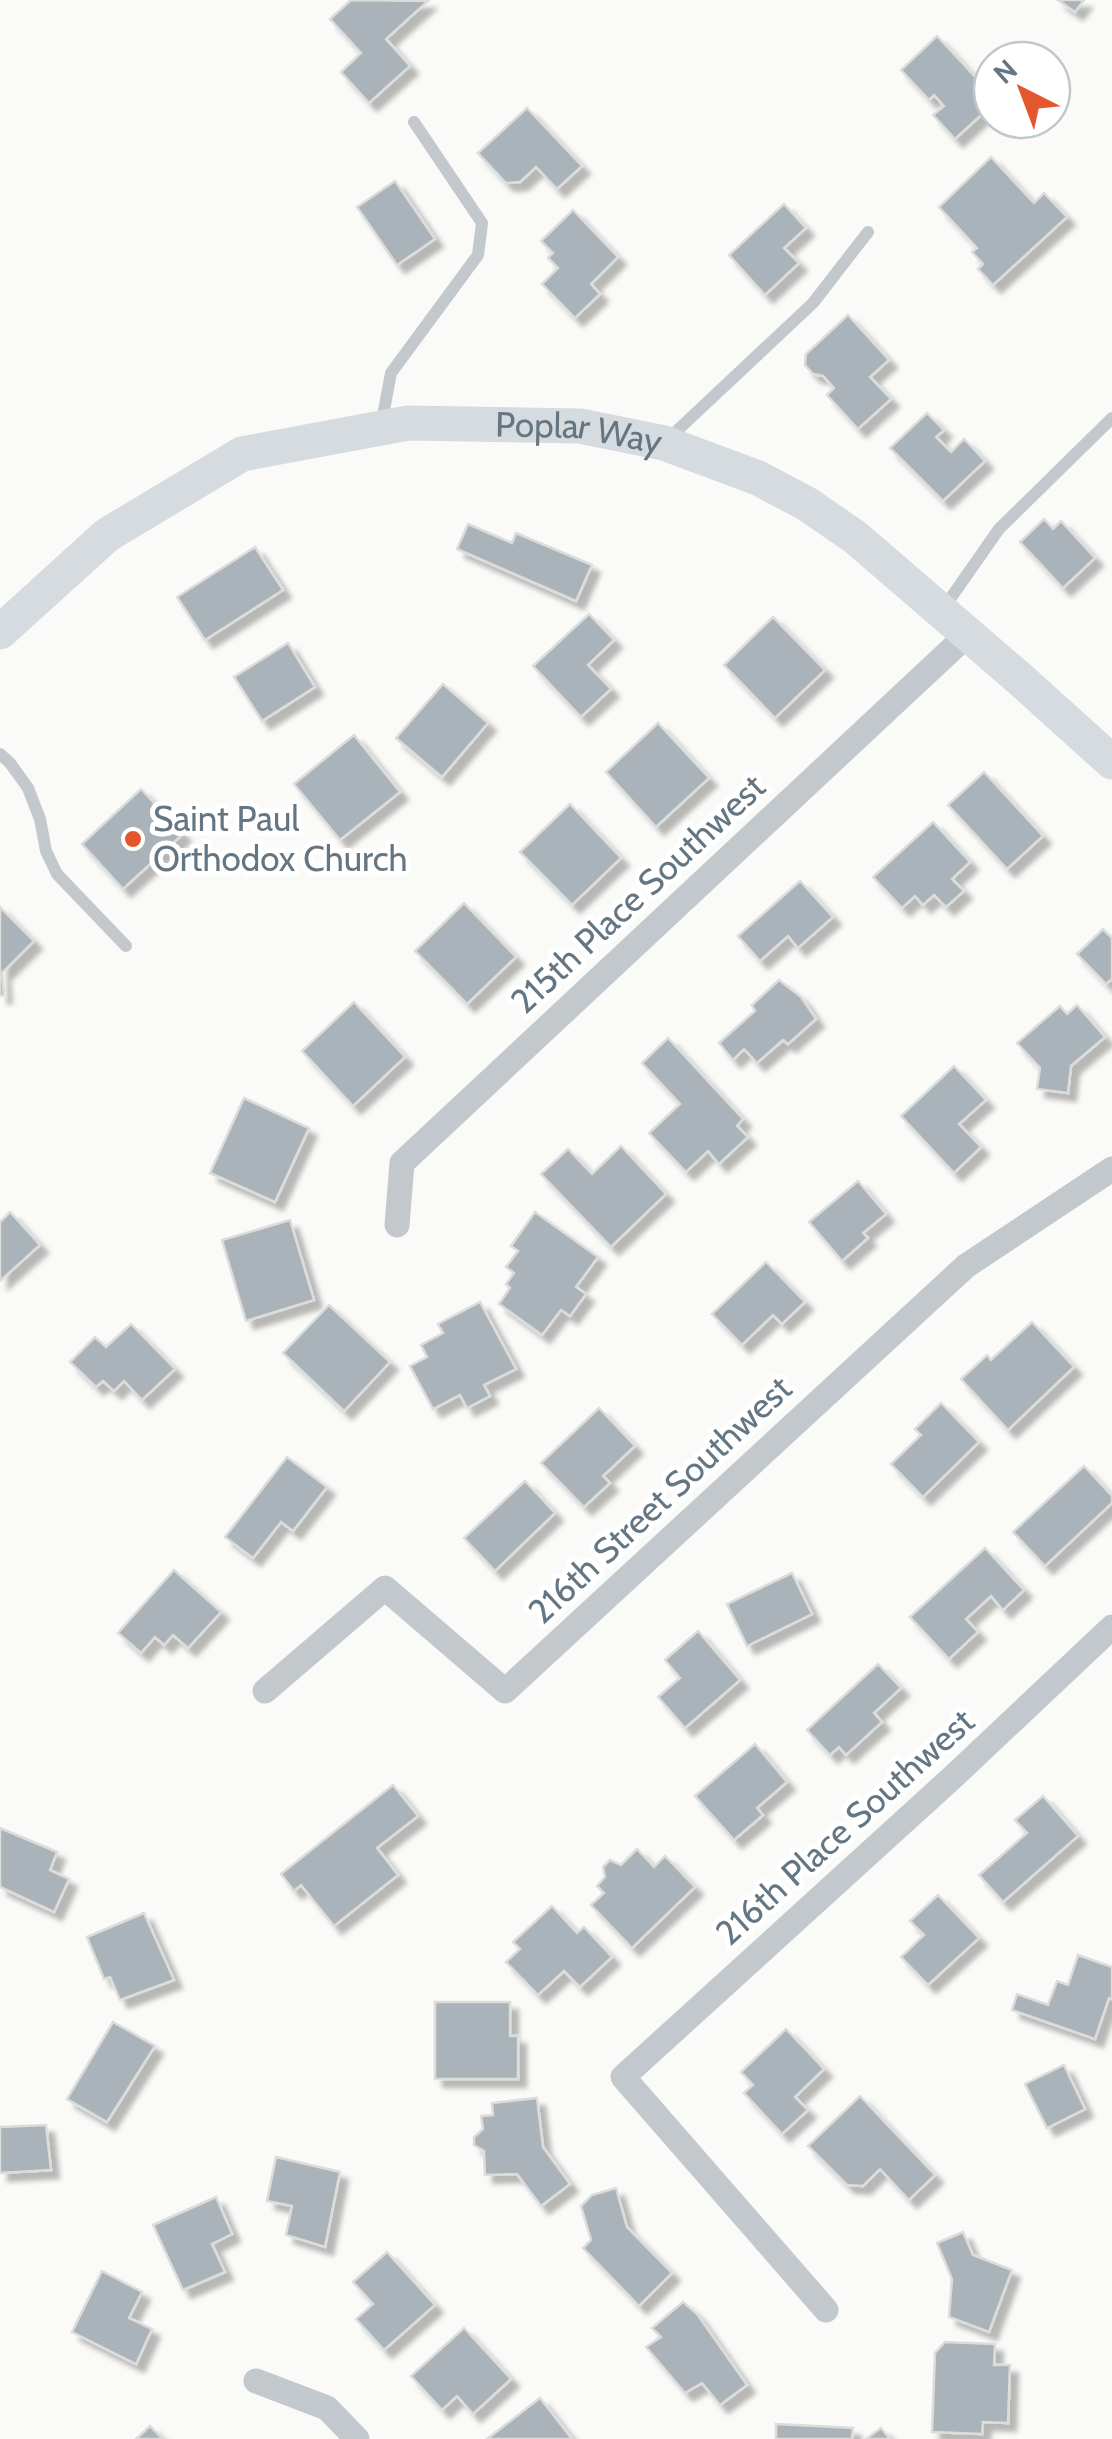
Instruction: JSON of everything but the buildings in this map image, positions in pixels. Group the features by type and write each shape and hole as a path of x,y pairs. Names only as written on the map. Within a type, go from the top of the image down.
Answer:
{"main road":[{"name":"Poplar Way","path":"0,632 107,535 242,454 408,423 580,426 664,443 758,478 808,504 855,536 1112,762"}],"street":[{"name":"215th Place Southwest","path":"397,1225 402,1163 954,623"},
{"name":"216th Street Southwest","path":"266,1691 384,1588 505,1691 966,1266 1112,1169"},
{"name":"216th Place Southwest","path":"826,2310 623,2076 1112,1627"},
{"path":"256,2381 328,2408 357,2439"}],"lane":[{"path":"380,428 391,373 478,255 482,223 414,122"},
{"path":"664,443 813,302 868,232"},
{"path":"954,623 999,529 1112,418"},
{"path":"0,754 28,788 40,818 46,852 57,874 126,946"}],"place":[{"name":"Saint Paul Orthodox Church","path":"133,839"}]}
